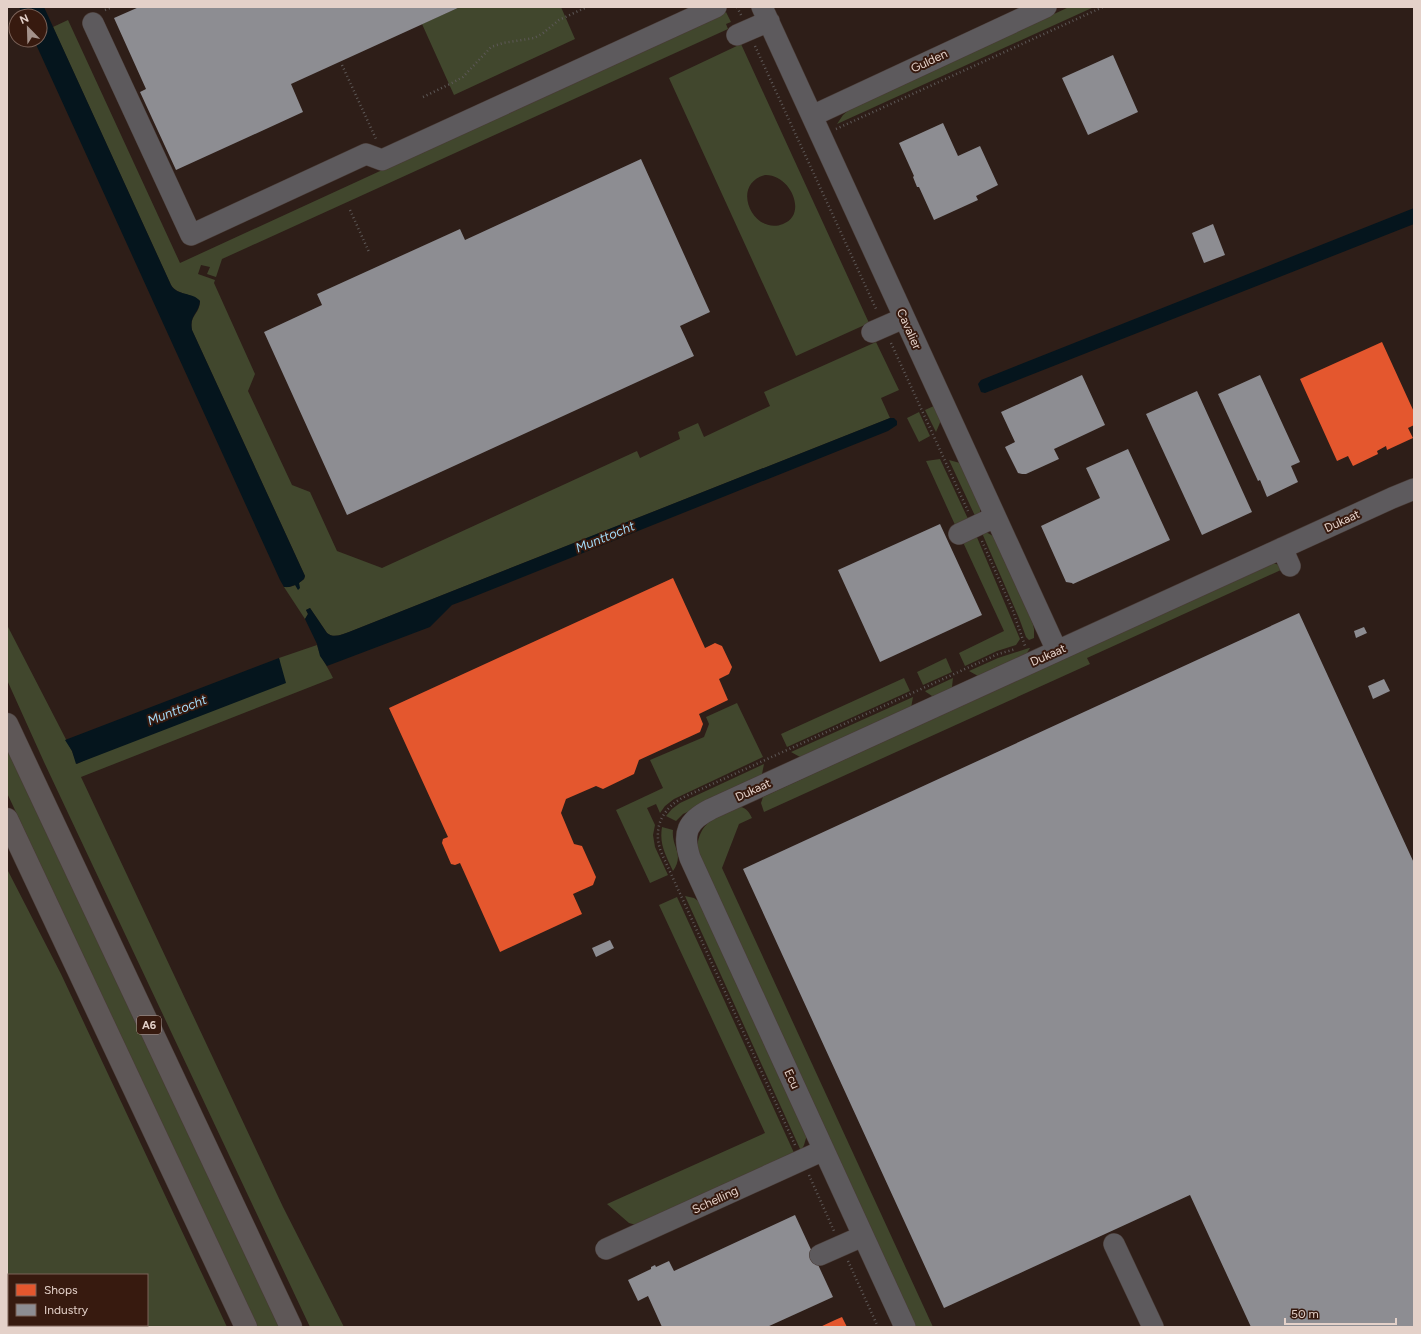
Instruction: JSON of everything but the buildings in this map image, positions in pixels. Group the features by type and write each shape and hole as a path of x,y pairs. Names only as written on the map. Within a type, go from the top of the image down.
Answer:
{"highway":[{"name":"A6","path":"7,724 291,1327"},
{"path":"7,819 246,1327"}],"street":[{"path":"94,23 191,235 366,154 382,160 716,7"},
{"name":"Gulden","path":"812,116 1046,7"},
{"path":"737,35 765,14"},
{"name":"Cavalier","path":"765,14 1057,651"},
{"path":"872,332 904,318"},
{"name":"Dukaat","path":"687,830 693,820 711,809 1057,651 1286,557 1305,548 1392,498 1414,489"},
{"path":"959,534 995,517"},
{"name":"Ecu","path":"687,830 687,847 690,858 905,1327"},
{"name":"Schelling","path":"606,1249 824,1150"},
{"path":"820,1256 863,1236"},
{"path":"1114,1244 1153,1327"}],"path":[{"path":"423,97 463,77 492,47 503,43 534,38 542,34 559,20 587,7"},
{"path":"834,130 1103,7"},
{"path":"342,65 378,145"},
{"path":"350,210 369,252"},
{"name":"Dukaat","path":"659,826 663,815 670,806 678,800 998,654 1025,646"},
{"name":"Ecu","path":"659,826 658,843 661,852 795,1145"}],"green space":[{"path":"460,7 561,7 575,39 454,95 422,24"},
{"path":"1069,7 1094,7 837,124 843,115 850,109"},
{"path":"726,12 731,22 726,24 728,29 222,259 216,277 207,274 210,267 201,265 198,274 215,280 214,283 255,374 248,391 292,485 310,492 337,551 382,568 637,451 640,458 680,439 678,432 698,423 704,437 770,406 764,392 876,342 899,390 881,398 890,418 338,636 332,636 327,633 310,608 306,610 308,614 305,619 284,587 295,585 304,579 305,576 192,330 192,321 200,305 200,301 177,291 171,285 53,27 68,20 180,263"},
{"path":"741,44 869,323 796,356 669,78","holes":["765,175 774,176 789,188 795,204 794,212 790,219 783,224 772,226 763,223 755,216 750,208 747,198 749,189 754,180"]},
{"path":"936,405 942,418 936,432 925,410"},
{"path":"919,412 930,436 919,442 907,418"},
{"path":"940,459 969,521 956,527 926,461"},
{"path":"949,460 960,463 980,503 980,513 976,518"},
{"path":"986,532 993,536 1031,616 1034,629 1034,638 1029,640 1026,637 982,533"},
{"path":"976,535 1020,639 1016,645 997,651 965,666 959,653 1004,631 962,540"},
{"path":"1272,563 1280,565 1283,569 1087,658 1090,664 764,812 761,803 763,797"},
{"path":"7,625 72,751 77,764 280,663 279,658 317,645 333,678 81,777 283,1207 344,1327 310,1327 44,762 7,680"},
{"path":"1030,648 1025,656 978,676 969,671 998,658"},
{"path":"946,658 952,672 923,685 917,672"},
{"path":"904,678 910,691 787,747 781,734"},
{"path":"953,678 952,687 947,693 932,696 925,691"},
{"path":"913,697 911,708 809,757 800,757 791,752"},
{"path":"737,703 763,757 674,799 665,806 660,813 656,804 647,808 655,825 653,835 655,847 668,875 650,883 616,810 663,788 650,760 704,737 709,724 706,717"},
{"path":"7,748 279,1327 257,1327 7,793"},
{"path":"764,764 762,774 757,780 683,814 676,821 666,816 680,803"},
{"path":"737,806 746,810 752,818 739,824 722,868 933,1327 914,1327 697,849 698,840 705,826 716,817"},
{"path":"662,827 673,830 678,860 673,871 662,845"},
{"path":"7,869 61,974 227,1327 7,1327"},
{"path":"685,896 694,898 701,903 807,1135 801,1151"},
{"path":"677,897 795,1155 636,1225 629,1223 607,1204 765,1133 659,905"}],"water":[{"path":"19,7 44,8 19,8"},
{"path":"48,16 171,285 177,291 193,296 200,301 192,321 192,330 305,576 299,583 300,588 298,590 295,585 284,587 38,48 48,48"},
{"path":"1414,208 1414,224 985,393 981,392 978,384 981,380"},
{"name":"Munttocht","path":"890,418 894,418 897,421 897,425 888,431 452,605 430,627 327,666 320,656 317,644 305,619 308,614 306,610 310,608 327,633 332,636 338,636"},
{"name":"Munttocht","path":"279,658 286,683 76,764 72,751 65,740"}]}
